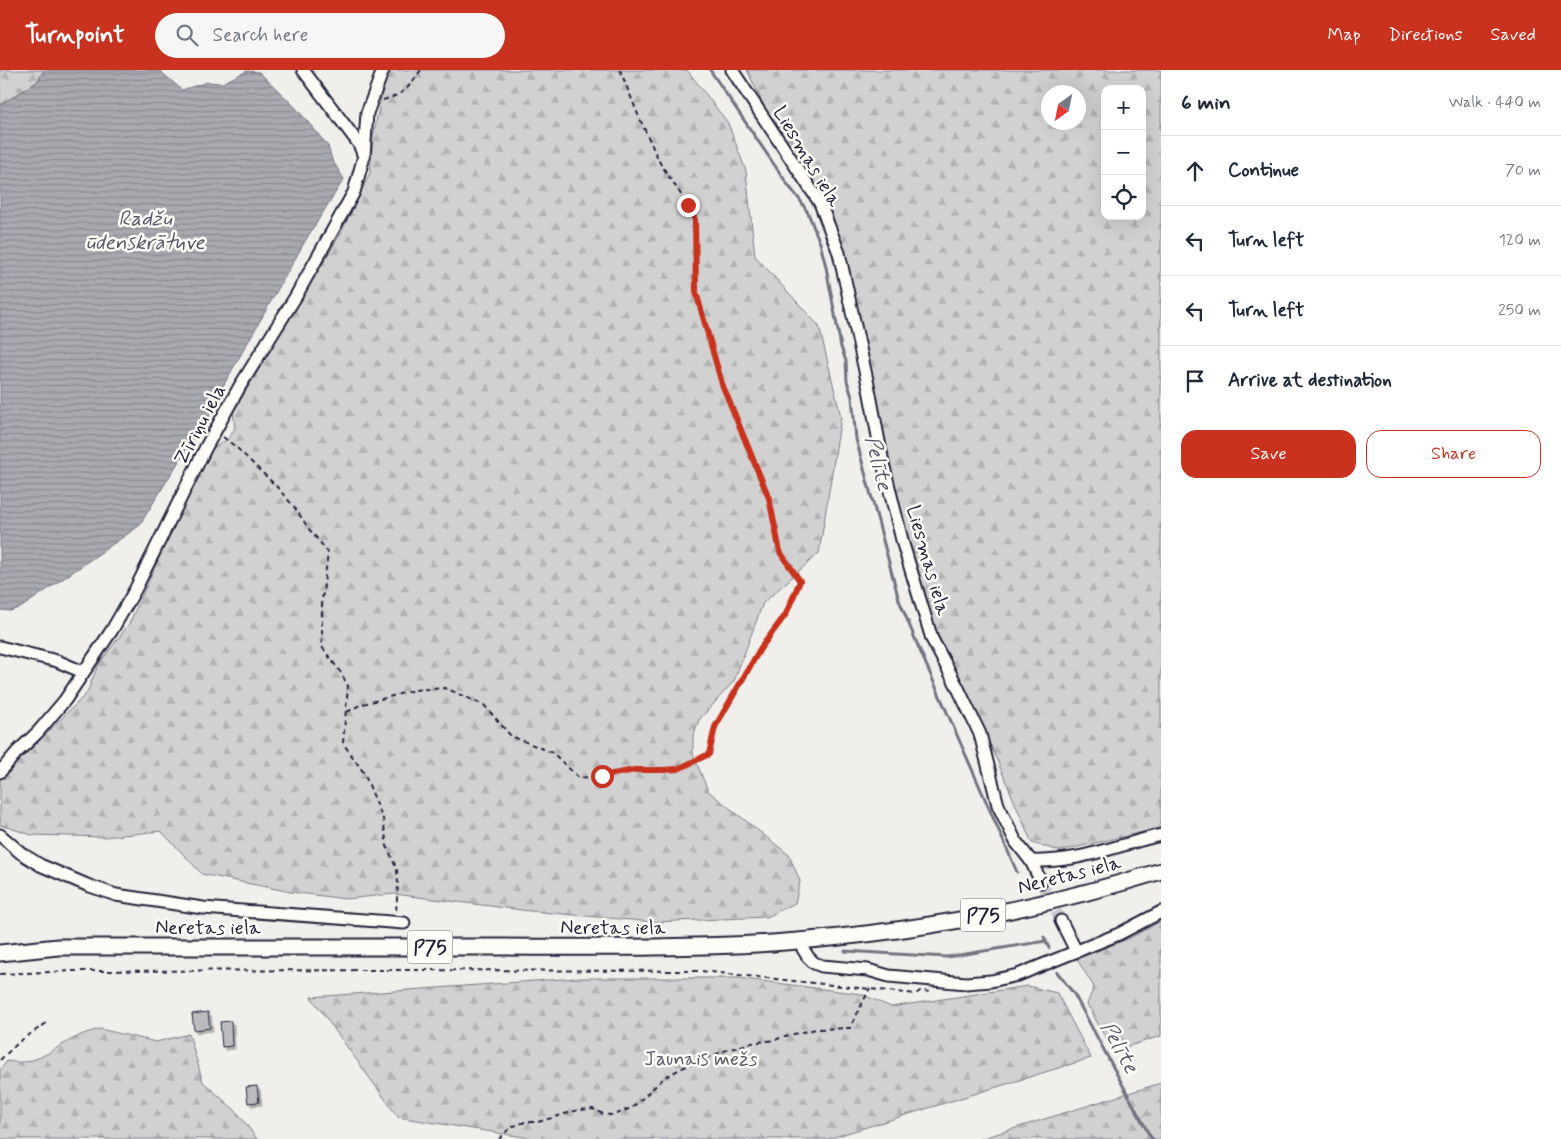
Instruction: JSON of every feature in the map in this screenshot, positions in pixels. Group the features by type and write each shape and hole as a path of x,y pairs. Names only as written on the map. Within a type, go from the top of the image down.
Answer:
{"main road":[{"name":"Neretas iela","path":"0,954 58,947 668,947 802,941 890,931 977,916 1161,871"},
{"name":"Neretas iela","path":"0,942 42,944 58,947"}],"street":[{"path":"303,70 359,144 364,156"},
{"name":"Zīriņu iela","path":"0,772 66,700 112,630 135,590 215,431 240,386 296,296 354,192 364,156 367,112 383,70"},
{"name":"Liesmas iela","path":"732,70 820,203 839,253 869,389 882,463 903,544 932,639 980,734 998,805 1016,842 1031,861 1041,882"},
{"path":"0,646 57,660 83,672"},
{"path":"0,835 40,866 116,895 203,908 400,919"},
{"path":"1031,861 1051,862 1089,856 1161,835"},
{"path":"802,941 803,949 808,957 814,963 822,966 868,970 889,976 966,983 991,981 1018,975 1119,934 1161,912"},
{"path":"1061,921 1076,951"}],"path":[{"path":"367,112 383,100 397,96 409,88 421,70"},
{"path":"347,712 367,703 414,690 445,688 484,705 511,736 553,753 579,778 635,770 678,769 709,754 715,727 760,649 786,614 800,581 780,552 769,498 722,384 696,292 695,220 688,205 660,163 638,117 620,70"},
{"path":"215,431 236,446 277,487 328,552 322,600 322,647 342,673 348,686 343,743 364,773 383,819 387,846 396,870 400,919"},
{"path":"0,974 75,971 701,971 916,994 920,991 933,992"},
{"path":"500,1139 511,1127 525,1122 538,1122 578,1110 593,1109 603,1114 617,1114 633,1106 665,1077 688,1064 727,1050 752,1043 776,1040 781,1037 816,1029 850,1028 870,988"},
{"path":"0,1060 20,1041 48,1022"}],"green space":[{"path":"0,70 44,70 37,82 0,105"},
{"path":"390,70 687,70 728,123 746,171 755,256 819,326 841,417 819,553 763,603 734,681 699,720 693,736 693,754 708,791 789,855 800,881 795,903 767,917 654,922 530,911 394,894 346,899 291,892 202,874 161,831 104,837 32,835 0,825 0,780 87,693 98,665 129,624 171,532 213,448 228,439 235,428 233,412 340,235 370,173 373,137 384,83"},
{"path":"747,70 1161,70 1161,828 1060,851 1032,843 985,732 938,637 909,543 825,201 768,114"},
{"path":"1161,921 1161,1036 1113,1051 1087,1004 1094,987 1077,959 1130,938"},
{"name":"Jaunais mežs","path":"576,978 738,978 861,994 891,1007 1028,986 1057,993 1091,1058 828,1139 536,1139 398,1117 311,997"},
{"path":"100,1029 156,1042 189,1034 203,1082 237,1112 257,1139 0,1139 0,1070 7,1061 18,1062 36,1059 68,1041"},
{"path":"1161,1083 1161,1139 980,1139"}],"water":[{"name":"Radžu ūdenskrātuve","path":"44,70 159,70 182,90 207,82 222,83 247,71 259,72 296,108 328,146 332,160 344,179 308,236 210,409 209,421 192,440 139,526 22,607 10,611 0,610 0,105 37,82"}],"building":[{"path":"208,1012 210,1028 194,1030 192,1014"},
{"path":"231,1021 232,1046 222,1047 220,1022"},
{"path":"257,1086 259,1102 248,1103 246,1087"}],"waterway":[{"name":"Pelīte","path":"710,70 800,200 808,213 820,243 841,347 846,361 847,381 852,397 856,439 899,600 1017,872"},
{"name":"Pelīte","path":"1044,937 1049,948"},
{"path":"845,951 947,957 1046,941"},
{"name":"Pelīte","path":"1057,972 1074,994 1153,1139"}],"tunnel":[{"path":"1041,882 1061,921"}],"route":[{"path":"602,776 635,770 678,769 709,754 715,727 760,649 786,614 800,581 780,552 769,498 722,384 696,292 695,220 688,205"}]}
